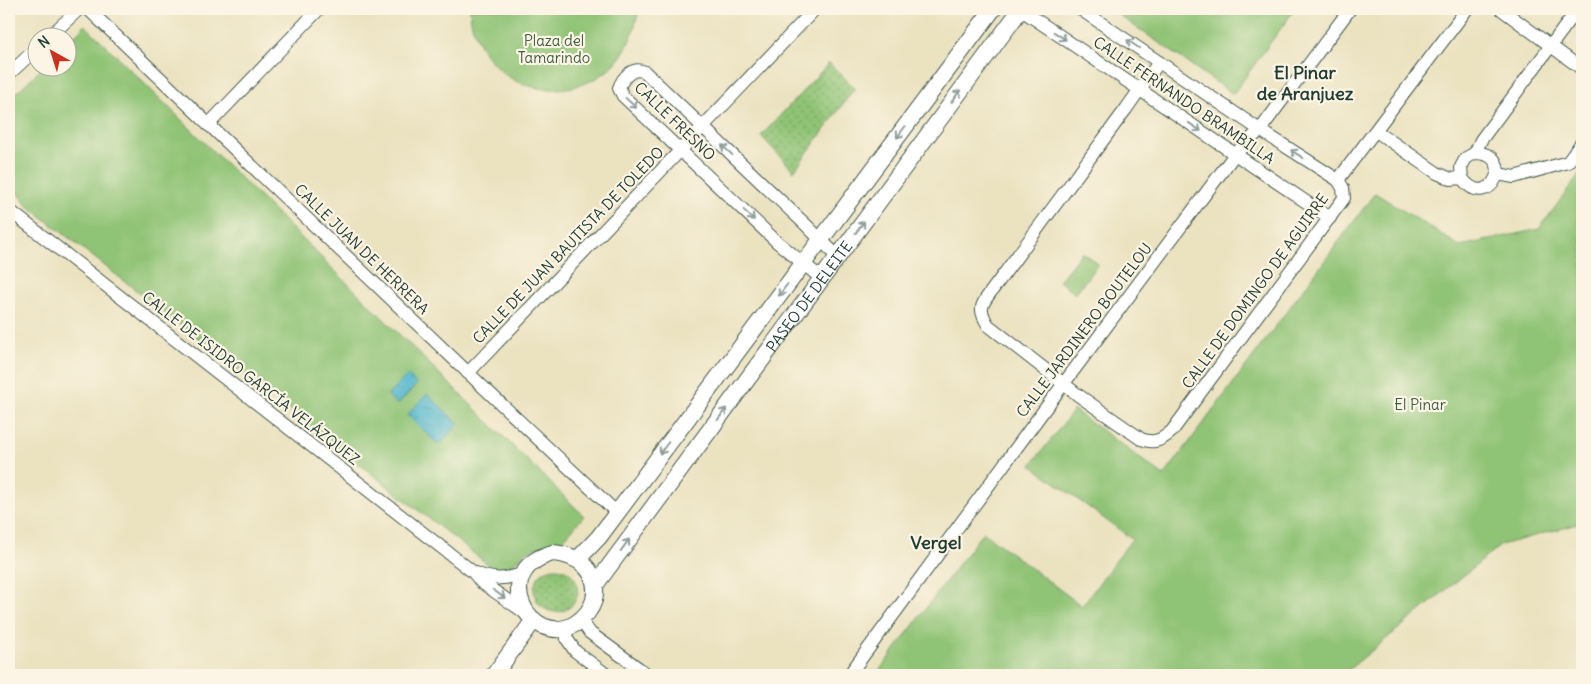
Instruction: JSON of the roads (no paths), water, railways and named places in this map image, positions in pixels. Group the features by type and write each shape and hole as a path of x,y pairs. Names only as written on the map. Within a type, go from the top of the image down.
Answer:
{"main road":[{"name":"PASEO DE DELEITE","path":"578,559 599,537 993,9"},
{"name":"PASEO DE DELEITE","path":"596,584 1021,9"},
{"path":"553,553 566,554 578,559 587,568 596,584 589,611 581,620 565,628 544,626 531,617 522,606 520,586 522,574 530,564 541,556 553,553"},
{"path":"494,675 531,617"}],"street":[{"path":"59,28 79,9"},
{"name":"CALLE JUAN DE HERRERA","path":"88,9 616,512"},
{"path":"208,125 319,9"},
{"name":"CALLE DE JUAN BAUTISTA DE TOLEDO","path":"468,373 815,9"},
{"name":"CALLE FERNANDO BRAMBILLA","path":"1021,9 1330,218"},
{"name":"CALLE FERNANDO BRAMBILLA","path":"1080,9 1338,180"},
{"name":"CALLE JARDINERO BOUTELOU","path":"849,675 1235,154 1260,130 1350,9"},
{"name":"CALLE DE DOMINGO DE AGUIRRE","path":"1064,384 1140,439 1155,442 1164,438 1172,431 1344,198 1343,188 1338,180 1467,9"},
{"path":"1501,9 1582,69"},
{"path":"1475,154 1481,140 1578,9"},
{"path":"9,74 28,56"},
{"path":"1064,384 988,325 981,313 983,303 1158,62"},
{"name":"CALLE FRESNO","path":"824,275 815,273 802,264 776,241 623,96 619,88 622,81 632,71 640,69 645,72 821,240 836,258"},
{"path":"1376,131 1437,173 1451,179 1462,178"},
{"path":"1498,174 1514,177 1568,162 1582,142"},
{"path":"1484,153 1492,158 1497,165 1498,174 1494,183 1486,189 1476,190 1468,186 1462,178 1461,168 1466,158 1484,153"},
{"name":"CALLE DE ISIDRO GARCÍA VELÁZQUEZ","path":"9,210 473,572 481,582 531,617"},
{"name":"CALLE DE ISIDRO GARCÍA VELÁZQUEZ","path":"473,572 494,579 506,579 522,574"},
{"path":"581,620 590,633 648,675"},
{"path":"565,628 567,639 575,651 607,675"}],"water":[{"path":"407,375 417,384 397,405 388,395"},
{"path":"427,394 459,424 439,445 407,415"}],"district":[{"name":"El Pinar de Aranjuez","path":"1305,82"},
{"name":"Vergel","path":"936,542"}],"park label":[{"name":"Plaza del Tamarindo","path":"554,48"},
{"name":"El Pinar","path":"1420,404"}]}
